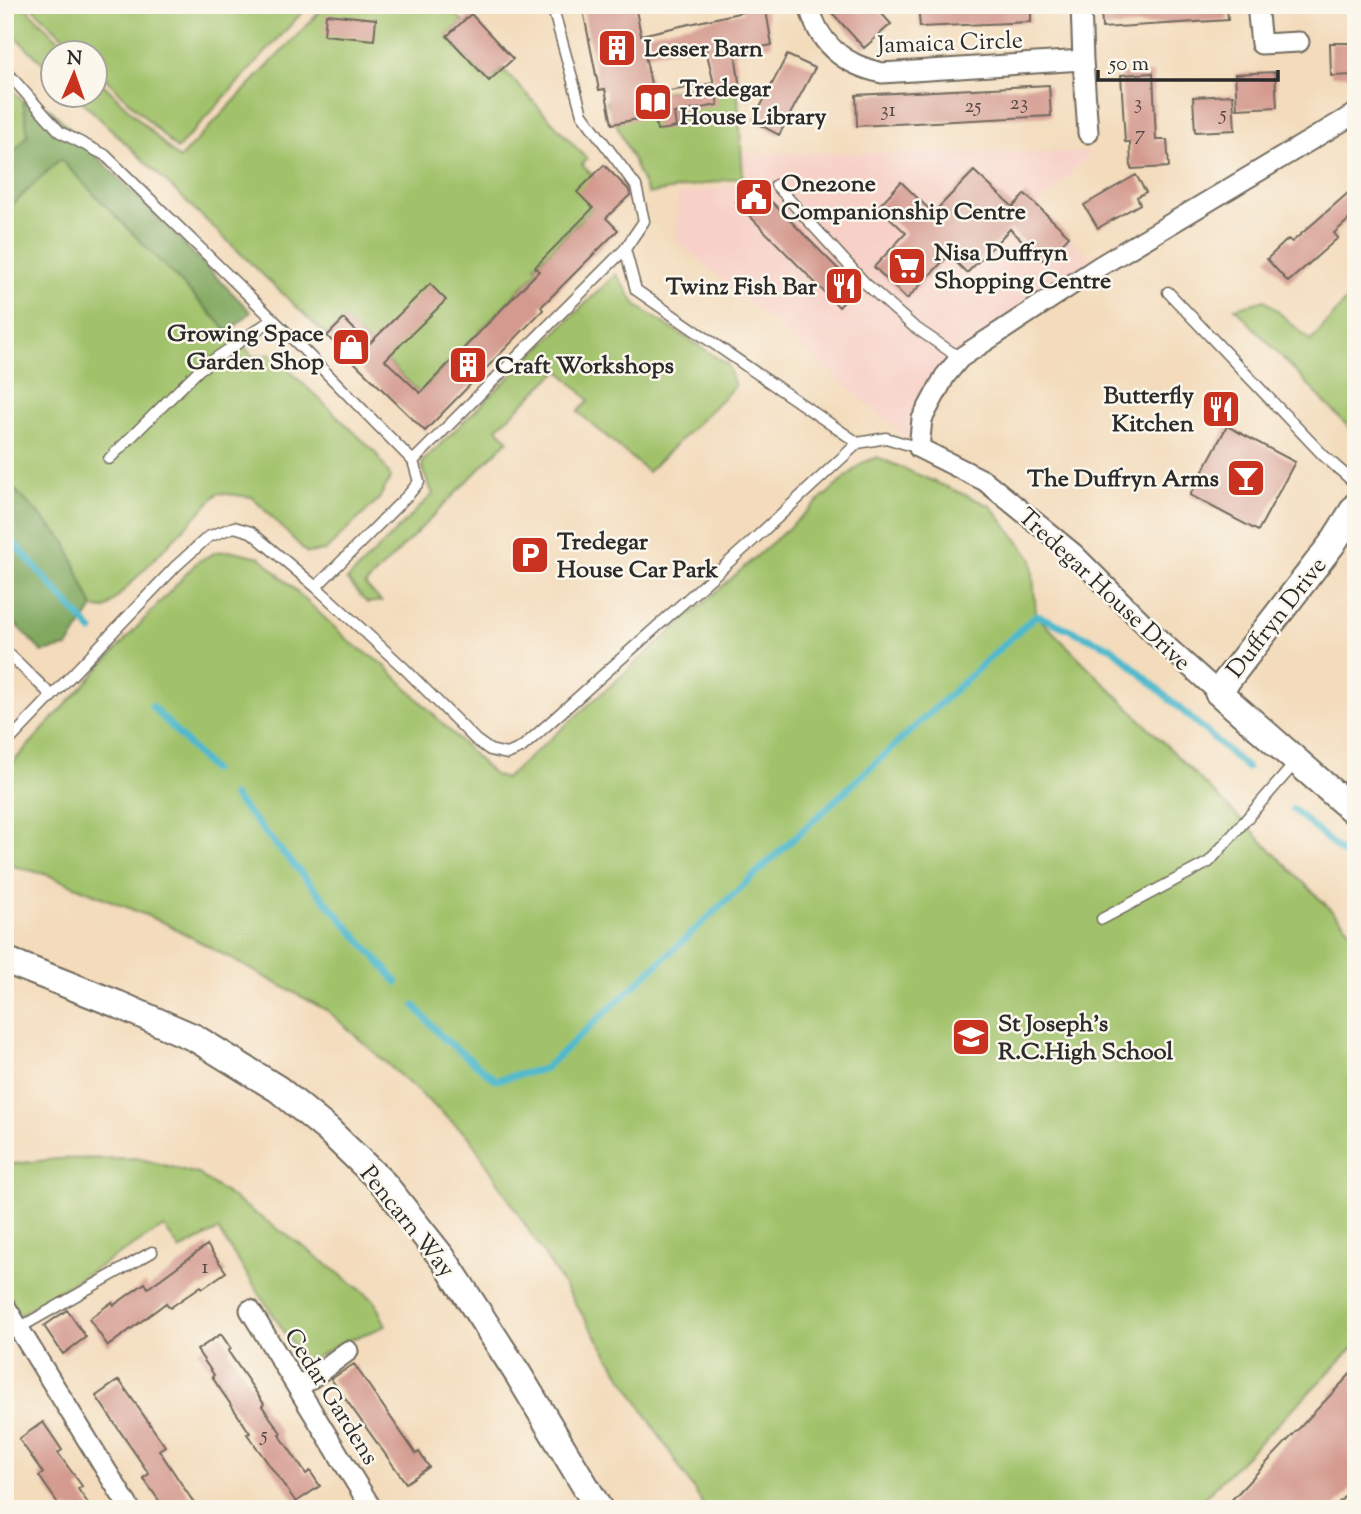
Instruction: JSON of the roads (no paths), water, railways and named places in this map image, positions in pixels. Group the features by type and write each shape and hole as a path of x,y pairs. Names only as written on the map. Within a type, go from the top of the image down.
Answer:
{"street":[{"name":"Jamaica Circle","path":"809,5 813,20 824,39 838,54 859,68 883,73 1083,60"},
{"path":"1081,5 1088,133"},
{"path":"1257,5 1261,44 1299,42"},
{"path":"919,448 922,419 945,376 960,358 1100,266 1356,113"},
{"name":"Tredegar House Drive","path":"919,448 985,481 1073,553 1159,639 1356,813"},
{"name":"Duffryn Drive","path":"1218,692 1332,544 1356,506"},
{"name":"Pencarn Way","path":"5,960 117,1004 207,1045 278,1089 328,1130 384,1184 444,1260 518,1374 599,1509"},
{"name":"Pencarn Way","path":"5,981 59,982"},
{"path":"5,1306 12,1332 130,1509"},
{"name":"Cedar Gardens","path":"250,1310 373,1509"},
{"path":"298,1388 348,1351"}],"lane":[{"path":"413,461 625,249 644,221 636,186 582,114 552,5"},
{"path":"5,70 60,132 105,155 413,461 419,482 316,587"},
{"path":"776,184 865,283 913,326 960,358"},
{"path":"625,249 636,290 858,443"},
{"path":"1168,292 1324,456 1356,485"},
{"path":"109,459 200,369 273,319"},
{"path":"5,745 176,566 208,537 233,527 251,531 316,587 405,669 476,740 490,750 507,754 522,748 858,443 886,438 919,448"},
{"path":"10,655 51,695"},
{"path":"1102,919 1209,862 1296,761"},
{"path":"12,1332 152,1252"}],"waterway":[{"path":"5,533 92,631"},
{"path":"415,1006 442,1037 496,1080 544,1069 1036,615 1112,648 1247,768"},
{"path":"152,706 212,770"},
{"path":"233,796 397,982"},
{"path":"1293,809 1356,865"}],"place":[{"name":"Lesser Barn","path":"617,48"},
{"name":"Tredegar House Library","path":"653,102"},
{"name":"One2one Companionship Centre","path":"754,197"},
{"name":"Nisa Duffryn Shopping Centre","path":"907,266"},
{"name":"Twinz Fish Bar","path":"844,286"},
{"name":"Growing Space Garden Shop","path":"351,347"},
{"name":"Craft Workshops","path":"468,365"},
{"name":"Butterfly Kitchen","path":"1221,409"},
{"name":"The Duffryn Arms","path":"1246,478"},
{"name":"Tredegar House Car Park","path":"530,555"},
{"name":"St Joseph's R.C.High School","path":"971,1037"}]}
